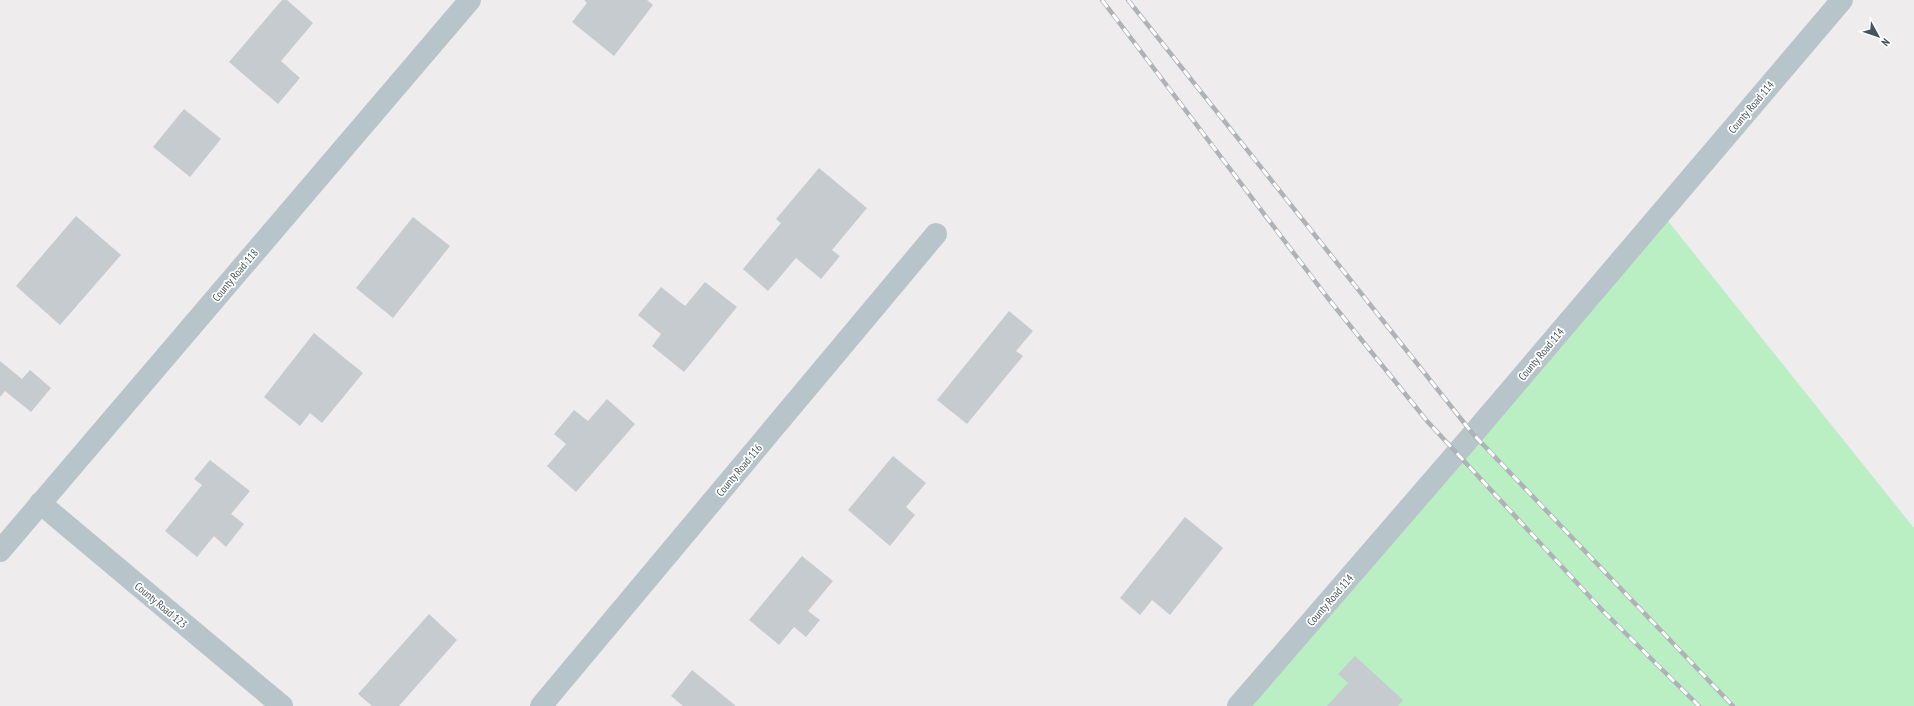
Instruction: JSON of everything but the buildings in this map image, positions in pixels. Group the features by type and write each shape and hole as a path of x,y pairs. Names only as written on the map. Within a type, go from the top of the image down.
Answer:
{"street":[{"name":"County Road 118","path":"0,551 470,0"},
{"name":"County Road 114","path":"1238,706 1473,434 1842,0"},
{"name":"County Road 116","path":"541,706 936,234"},
{"name":"County Road 123","path":"40,503 282,706"}],"green space":[{"path":"1664,216 1914,528 1914,706 1233,706"}],"railway":[{"path":"1102,0 1327,297 1427,421 1603,611 1699,706"},
{"path":"1128,0 1473,434 1733,706"}]}
